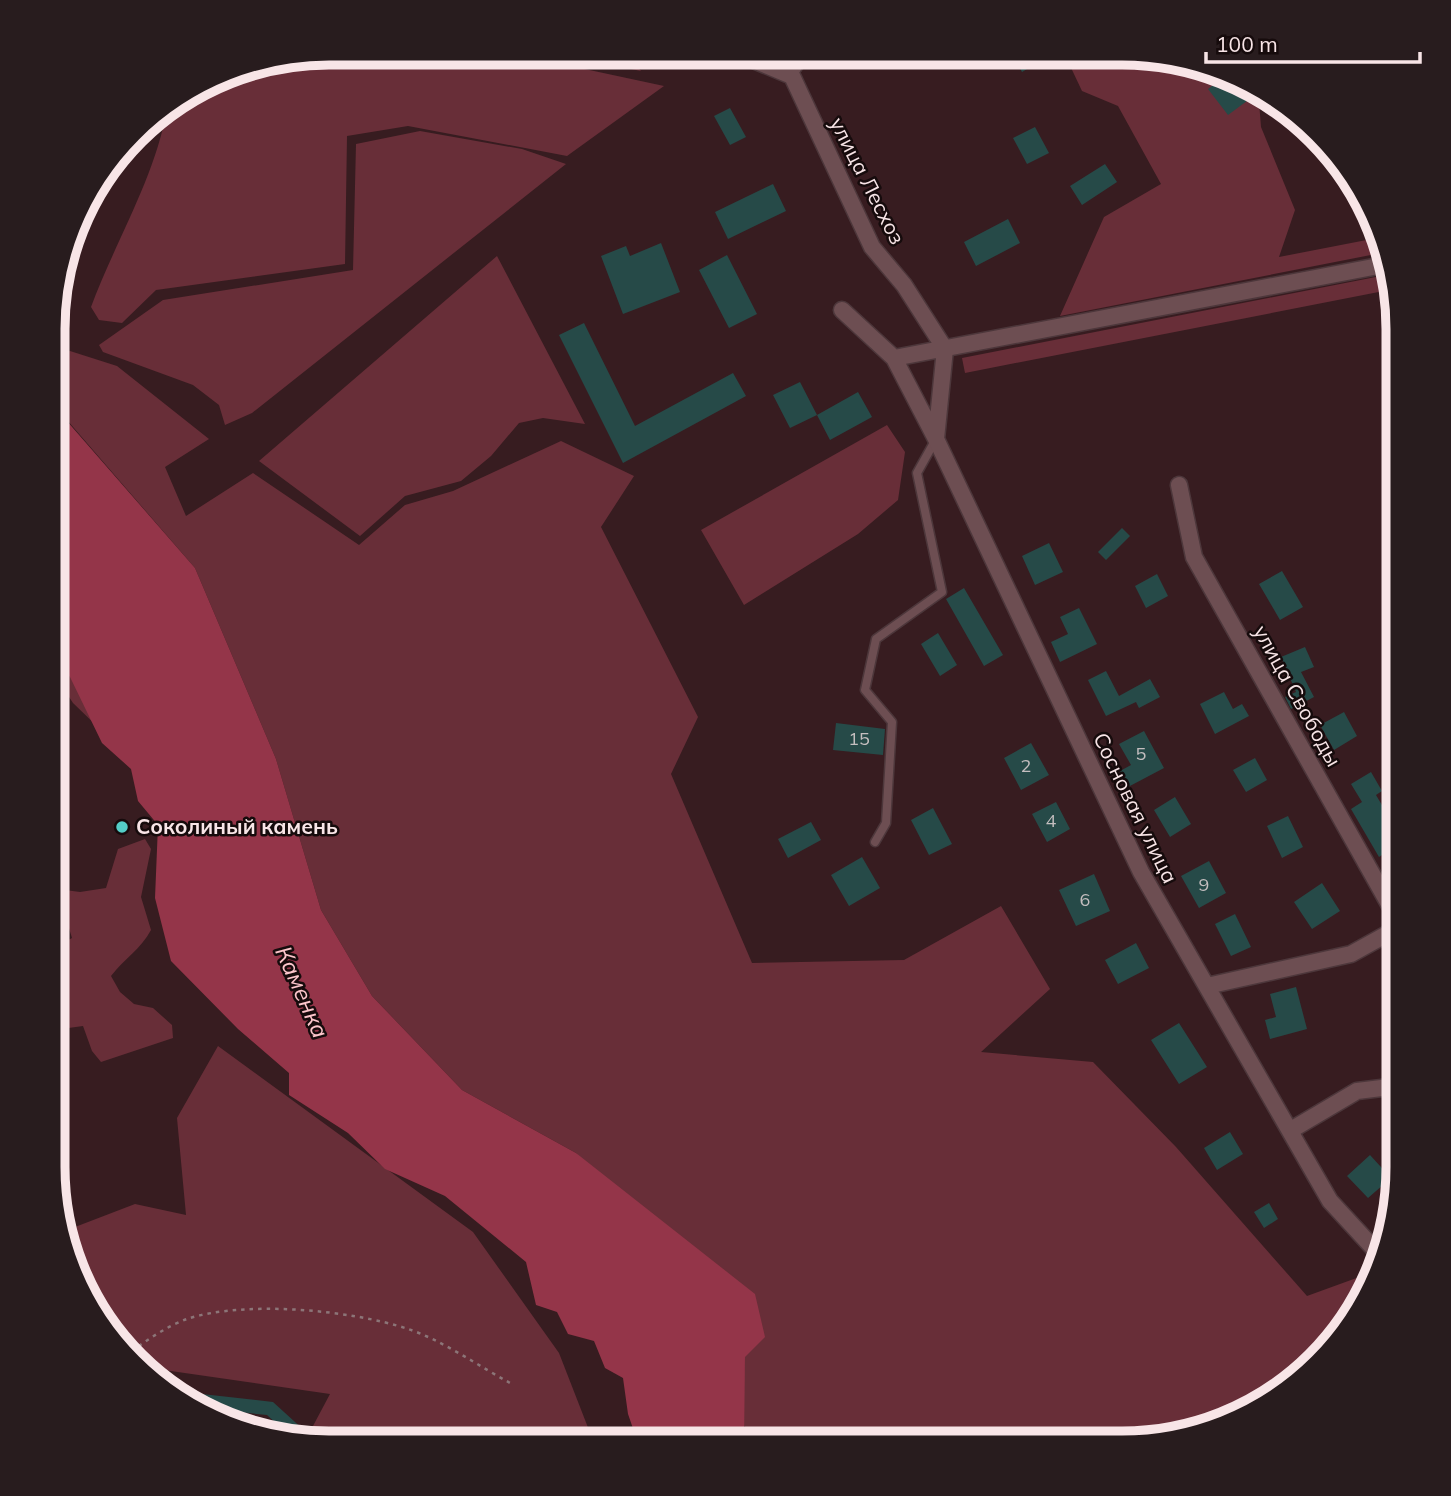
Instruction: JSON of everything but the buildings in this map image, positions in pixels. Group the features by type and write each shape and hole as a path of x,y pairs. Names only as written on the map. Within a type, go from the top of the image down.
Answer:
{"street":[{"path":"765,65 792,76"},
{"name":"улица Лесхоз","path":"792,76 872,247 904,285 945,349"},
{"path":"894,358 1378,266"},
{"name":"Сосновая улица","path":"842,310 894,358 936,439 1141,872 1330,1201 1373,1248"},
{"path":"936,439 945,349"},
{"name":"улица Свободы","path":"1179,485 1194,557 1386,899"},
{"path":"1208,986 1351,954 1386,935"},
{"path":"1291,1130 1357,1091 1386,1087"}],"lane":[{"path":"792,76 800,65"},
{"path":"875,842 886,823 892,722 865,690 876,639 942,592 917,473 936,439"}],"path":[{"path":"137,1348 187,1319 240,1311 295,1310 352,1316 410,1329 512,1384"}],"shaded area":[{"path":"312,65 566,65 664,86 567,156 408,126 347,136 345,264 156,290 122,323 99,320 91,307 144,185 164,122 168,119 212,92 261,74"},
{"path":"611,65 636,65 641,71"},
{"path":"1070,65 1139,65 1174,70 1207,79 1254,100 1259,103 1261,127 1295,210 1279,257 1370,239 1375,254 1060,316 1104,217 1161,184 1118,106 1082,91"},
{"path":"420,131 522,149 566,164 252,413 225,425 219,405 193,385 103,352 99,345 163,300 353,270 356,144"},
{"path":"127,159 108,191 97,202"},
{"path":"497,256 585,424 543,418 519,423 491,456 461,481 405,496 360,536 259,461"},
{"path":"1381,277 1383,291 965,373 962,358"},
{"path":"65,352 117,366 209,439 165,467 186,516 253,473 359,545 405,505 453,491 561,441 634,476 601,527 698,717 671,774 752,963 904,960 1001,906 1050,989 981,1052 1093,1062 1176,1147 1307,1296 1362,1276 1332,1328 1309,1354 1269,1387 1223,1411 1174,1426 1139,1431 750,1431 741,1423 745,1357 576,1153 462,1090 372,996 321,910 276,759 195,568 65,419"},
{"path":"887,425 905,452 898,500 858,534 744,605 701,530"},
{"path":"65,665 105,734 73,703 65,691"},
{"path":"145,839 151,849 141,897 151,930 111,976 120,992 134,1004 153,1008 172,1025 173,1038 101,1062 92,1051 83,1026 65,1028 65,942 72,938 65,915 65,890 80,892 106,888 118,849"},
{"path":"218,1046 473,1232 559,1353 589,1431 310,1431 330,1394 159,1369 130,1341 109,1314 85,1268 72,1228 135,1204 186,1215 177,1118"}],"water":[{"name":"Каменка","path":"65,420 195,568 276,759 321,910 372,996 462,1090 576,1153 755,1294 765,1337 745,1357 744,1431 634,1431 628,1414 623,1378 605,1368 594,1341 568,1334 557,1312 536,1305 526,1262 445,1196 385,1169 348,1133 289,1095 289,1073 238,1029 171,961 155,898 158,825 138,801 131,769 102,743 65,671"}],"place":[{"name":"Соколиный камень","path":"122,827"}]}
